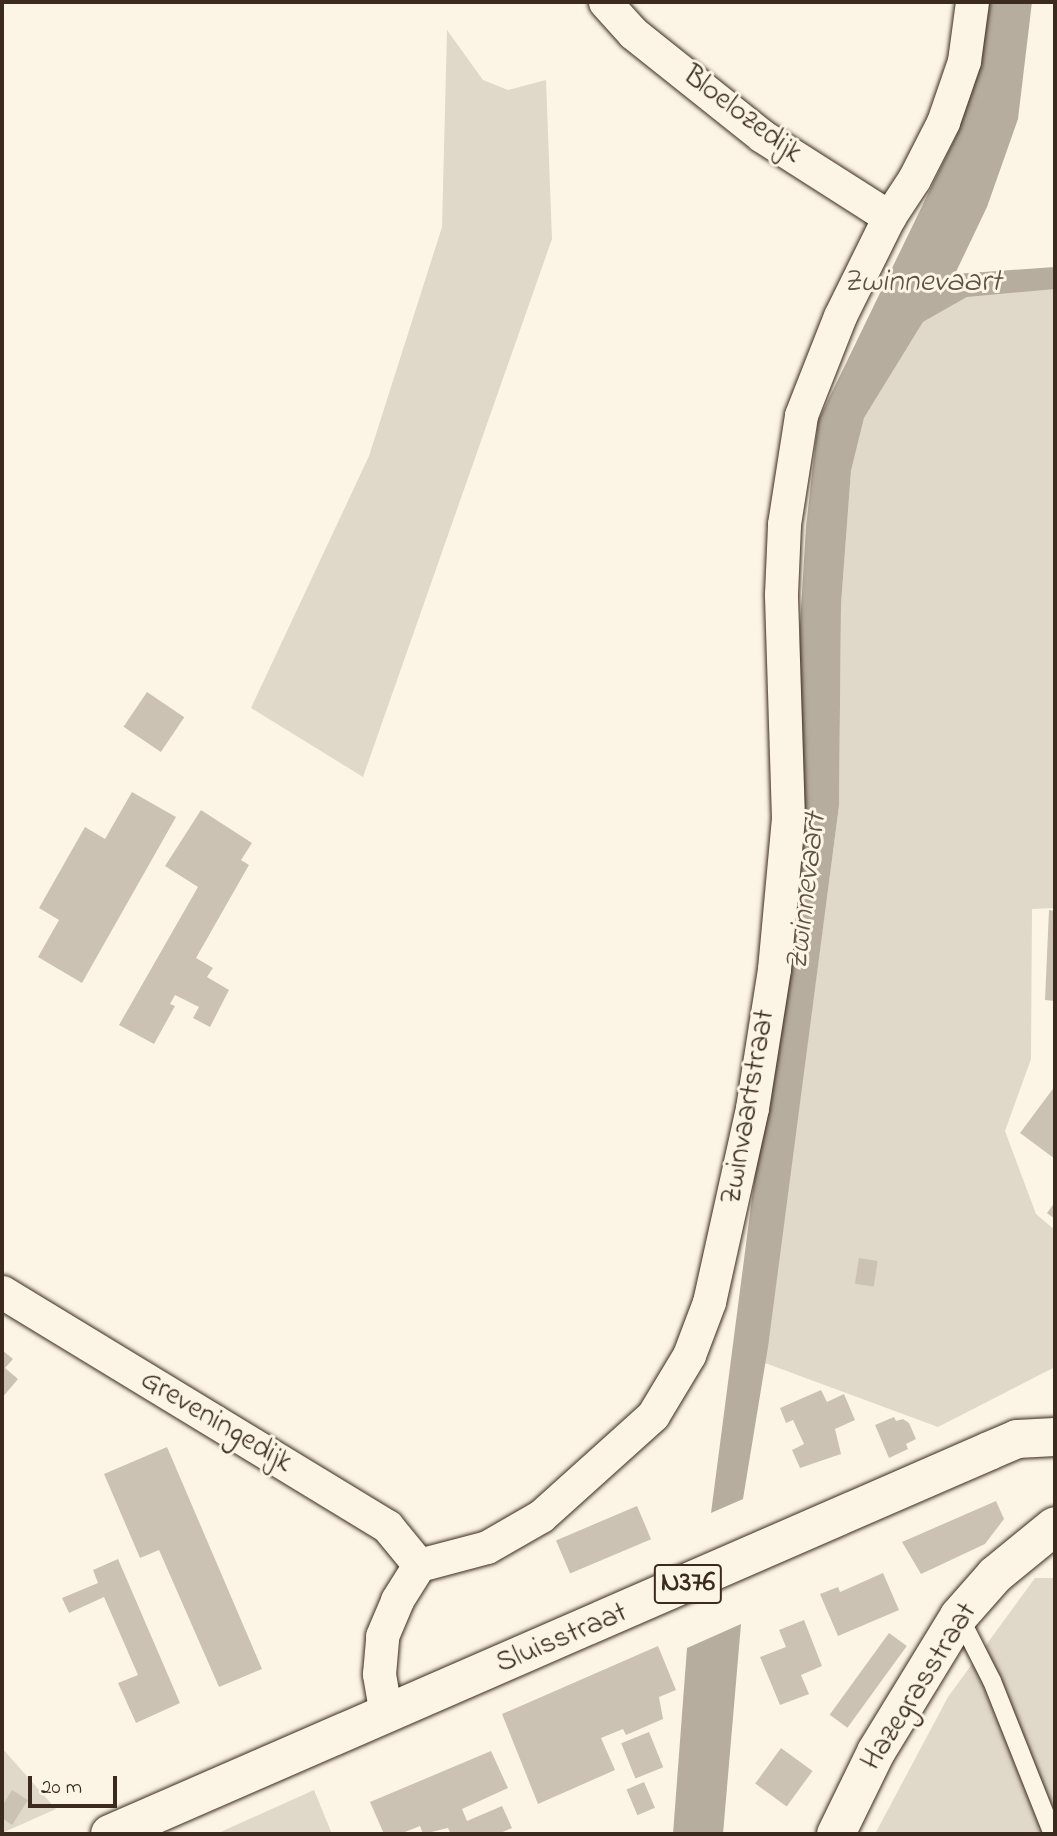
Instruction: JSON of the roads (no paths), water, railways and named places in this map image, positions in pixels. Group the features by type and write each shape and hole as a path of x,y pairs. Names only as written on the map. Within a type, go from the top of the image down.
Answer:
{"main road":[{"name":"Sluisstraat","path":"110,1834 1017,1439 1055,1437"},
{"name":"Hazegrasstraat","path":"836,1834 876,1752 959,1616 995,1575 1055,1526"}],"street":[{"name":"Bloelozedijk","path":"605,2 633,33 762,136 888,216"},
{"name":"Zwinvaartstraat","path":"419,1565 487,1546 541,1516 653,1415 689,1355 709,1303 750,1120 774,969 788,820 781,594 784,524 801,415 888,216 914,179 943,122 964,61 972,2"},
{"name":"Greveningedijk","path":"2,1292 387,1527 419,1565"},
{"path":"386,1715 379,1674 382,1636 397,1600 419,1565"}],"lane":[{"path":"959,1616 992,1681 1053,1834"}],"water":[{"name":"Zwinnevaart","path":"981,2 1032,2 1018,119 987,207 955,274 1055,267 1055,289 967,297 923,322 864,418 851,471 841,605 839,806 768,1347 743,1499 711,1513 790,906 798,659 806,527 818,421 956,136 980,55"},
{"path":"741,1624 723,1834 673,1834 687,1648"}]}
